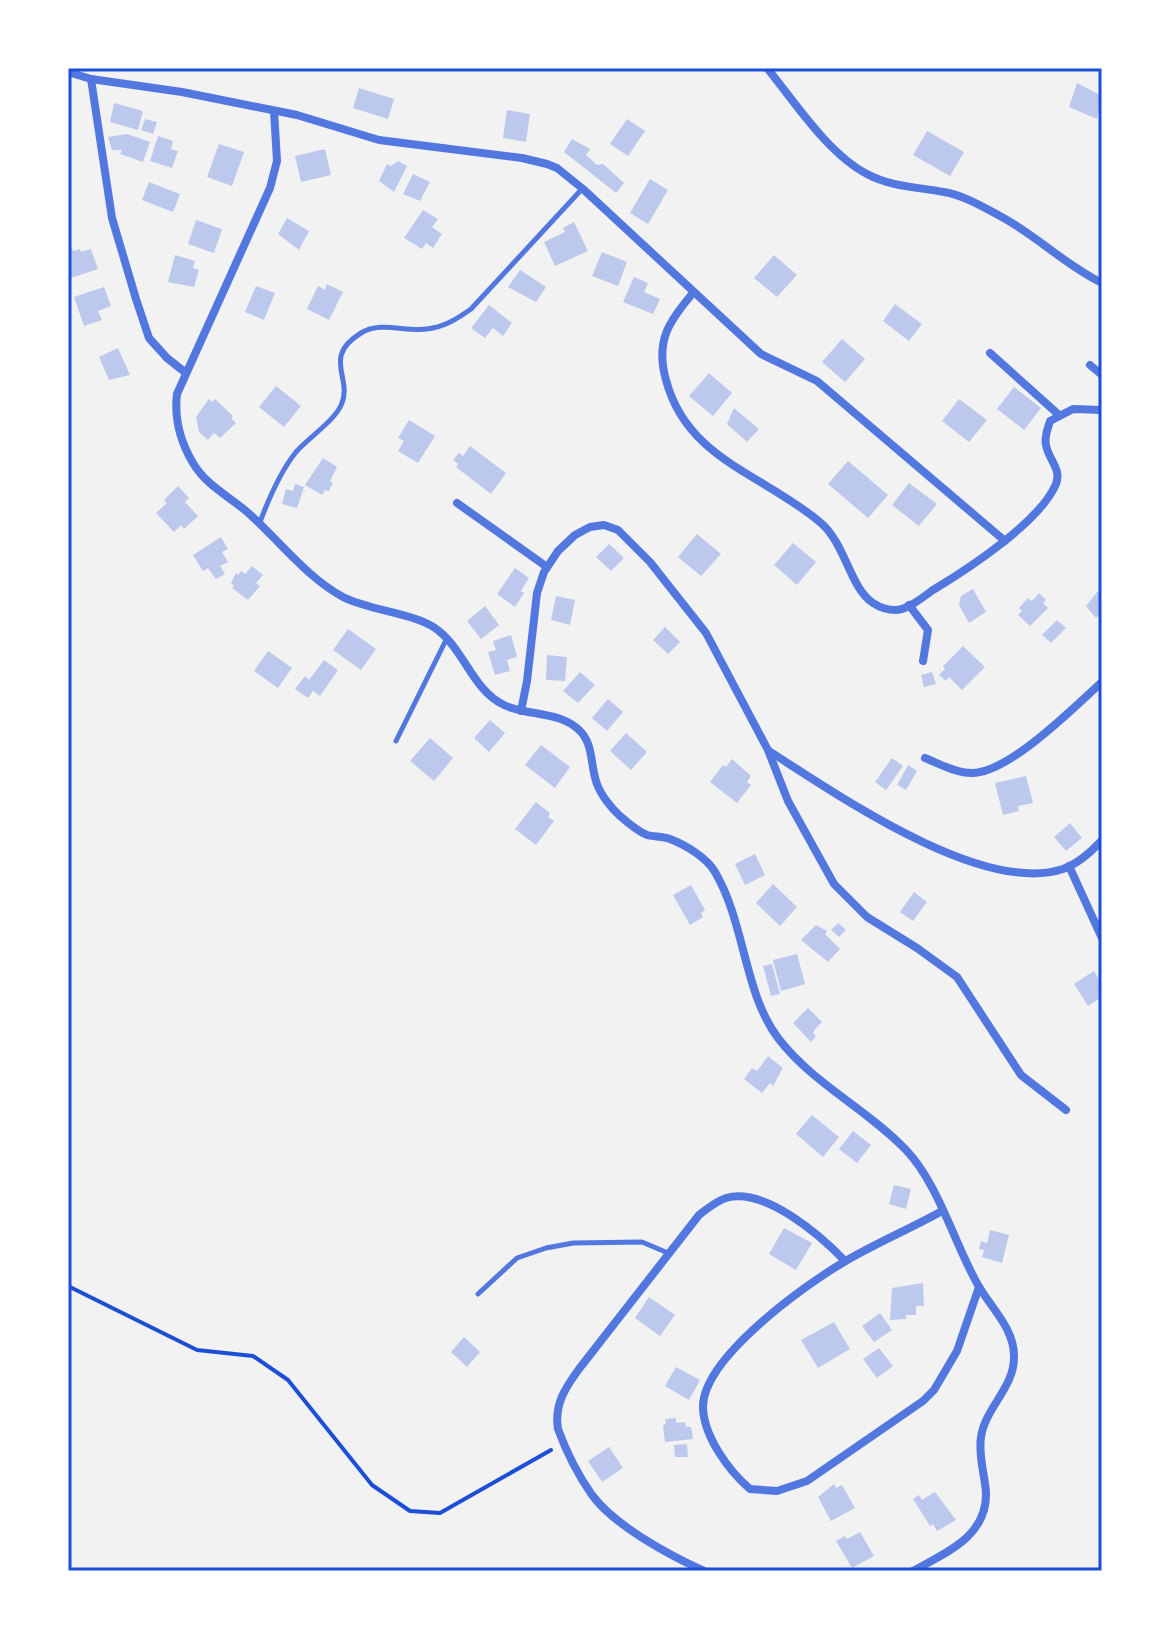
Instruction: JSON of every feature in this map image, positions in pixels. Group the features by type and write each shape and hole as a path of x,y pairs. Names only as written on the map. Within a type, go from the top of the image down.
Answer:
{"street":[{"path":"767,68 818,130 866,174 895,185 948,192 970,202 1004,218 1055,255 1102,283"},
{"path":"68,72 91,79 182,92 321,120 379,140 522,158 557,168 761,354 817,381 1005,541"},
{"path":"91,79 112,218 136,299 149,338 186,373"},
{"path":"274,111 277,161 270,188 177,394 175,410 179,435 194,465 210,485 243,508 319,580 368,608 431,625 447,638 486,693 504,705 564,720 576,727 584,735 592,754 595,781 615,812 630,826 647,835 669,838 713,867 730,905 761,1009 778,1038 908,1152 920,1167 979,1287 1005,1324 1014,1343 1015,1361 1010,1380 985,1422 981,1435 986,1494 984,1513 970,1537 913,1571"},
{"path":"693,293 671,319 664,336 662,355 669,393 679,415 694,436 716,454 800,507 835,536 863,593 884,608 898,610 909,605 971,567 1021,527 1056,483 1058,473 1045,444 1050,421 1073,409 1102,410"},
{"path":"990,353 1059,415"},
{"path":"1090,365 1102,375"},
{"path":"457,503 547,567"},
{"path":"521,711 537,593 547,567 575,535 590,527 604,525 618,530 650,562 706,633 768,750 788,801 834,884 867,917 957,977 1021,1075 1066,1110"},
{"path":"909,605 928,630 923,661"},
{"path":"925,758 969,773 998,768 1025,749 1102,682"},
{"path":"768,750 876,818 963,859 1030,873 1049,872 1069,866 1102,840"},
{"path":"1069,866 1102,938"},
{"path":"704,1571 615,1518 593,1496 563,1443 557,1420 561,1396 699,1215 724,1198 753,1197 776,1208 825,1240 845,1261"},
{"path":"942,1211 845,1261 782,1304 746,1336 715,1372 703,1405 713,1439 726,1463 750,1489 777,1491 807,1481 923,1401 934,1390 952,1360 979,1287"}],"lane":[{"path":"260,524 285,468 297,451 340,408 344,392 339,362 343,350 352,340 371,328 425,330 457,319 471,309 583,189"},
{"path":"396,741 447,638"},
{"path":"478,1294 517,1258 546,1248 573,1243 642,1242 669,1254"}],"path":[{"path":"68,1286 197,1350 253,1356 288,1380 372,1485 410,1511 440,1513 563,1443"}],"building":[{"path":"1077,83 1102,96 1097,119 1069,107"},
{"path":"359,88 394,99 388,119 353,108"},
{"path":"114,103 143,111 138,130 110,122"},
{"path":"507,110 530,114 526,142 503,138"},
{"path":"145,119 157,122 153,134 141,130"},
{"path":"627,119 645,131 628,156 610,144"},
{"path":"927,131 964,152 950,176 913,155"},
{"path":"127,134 150,142 143,162 120,154 122,150 112,150 108,137"},
{"path":"158,136 173,141 171,149 178,151 172,168 150,161"},
{"path":"572,139 590,149 586,155 597,165 603,164 624,183 616,193 564,152"},
{"path":"219,144 244,152 232,186 207,177"},
{"path":"325,149 331,175 301,182 295,156"},
{"path":"398,161 407,166 394,192 379,181 387,164 391,166"},
{"path":"413,174 430,182 420,201 403,194"},
{"path":"650,179 668,190 648,224 630,213"},
{"path":"149,182 180,194 173,212 142,200"},
{"path":"423,210 438,219 432,227 442,234 433,248 426,243 422,249 404,238"},
{"path":"287,218 309,231 299,250 278,234"},
{"path":"196,220 222,229 214,253 188,244"},
{"path":"574,222 588,251 555,266 544,242 565,232 563,228"},
{"path":"68,239 73,251 91,249 98,269 68,279"},
{"path":"602,252 627,262 618,286 592,276"},
{"path":"175,255 195,261 193,268 199,270 194,287 168,282"},
{"path":"774,255 797,275 777,297 754,278"},
{"path":"520,270 546,287 536,302 508,287"},
{"path":"634,277 648,283 644,292 660,299 653,314 623,302"},
{"path":"327,284 343,292 329,320 307,309 318,286 325,290"},
{"path":"256,286 275,293 264,320 245,312"},
{"path":"104,287 111,306 98,311 102,320 84,326 74,297"},
{"path":"895,304 922,324 909,341 883,321"},
{"path":"489,305 512,323 503,336 493,328 485,338 471,328"},
{"path":"842,339 865,359 845,382 822,362"},
{"path":"118,348 130,375 109,380 99,357"},
{"path":"709,373 732,393 713,416 689,396"},
{"path":"276,386 301,406 284,427 259,407"},
{"path":"1014,387 1041,408 1024,430 997,409"},
{"path":"209,399 212,402 215,399 236,423 220,438 214,433 208,440 199,432 196,417"},
{"path":"959,399 987,420 969,442 942,421"},
{"path":"734,408 759,429 747,442 727,424"},
{"path":"409,420 435,436 418,463 398,451 404,441 398,438"},
{"path":"470,446 506,473 491,494 456,467 458,464 453,460 459,453 463,456"},
{"path":"323,458 337,467 329,491 325,490 322,495 305,485"},
{"path":"848,461 888,495 868,518 828,484"},
{"path":"909,483 937,504 919,526 892,505"},
{"path":"295,484 304,487 297,508 282,504 286,489 293,491"},
{"path":"178,486 189,498 185,502 198,516 184,529 181,525 174,532 156,513"},
{"path":"697,534 721,554 701,576 678,557"},
{"path":"221,537 228,549 222,552 228,562 220,566 225,574 216,579 208,568 203,571 193,555"},
{"path":"793,543 816,562 797,585 774,565"},
{"path":"609,544 624,558 611,571 596,557"},
{"path":"252,566 263,575 256,583 260,586 248,600 232,588 231,583 236,573 238,575 241,571 245,574"},
{"path":"515,568 529,578 515,607 497,594"},
{"path":"973,589 986,612 969,623 959,605 961,596"},
{"path":"1098,591 1102,594 1102,619 1096,618 1086,606"},
{"path":"1039,593 1046,600 1043,603 1048,608 1030,626 1018,615 1022,611 1019,608 1028,598 1032,601"},
{"path":"556,596 575,600 570,625 551,620"},
{"path":"485,606 499,625 481,639 467,621"},
{"path":"1057,620 1066,628 1051,643 1042,635"},
{"path":"665,627 680,642 668,654 653,640"},
{"path":"348,629 376,649 361,670 333,650"},
{"path":"511,635 517,657 507,660 510,671 495,675 488,652 496,650 493,641"},
{"path":"963,646 985,667 962,690 949,677 946,681 939,675 945,669 943,666"},
{"path":"268,651 292,668 278,688 254,671"},
{"path":"547,655 567,657 565,681 546,680"},
{"path":"324,660 338,670 320,696 313,691 308,698 295,689 305,676 309,680"},
{"path":"580,672 595,685 578,703 563,691"},
{"path":"932,672 936,684 924,687 921,675"},
{"path":"608,699 623,712 607,731 592,718"},
{"path":"490,720 505,733 489,752 474,738"},
{"path":"626,733 647,752 631,770 610,751"},
{"path":"430,738 453,758 434,781 410,761"},
{"path":"541,745 570,767 555,788 525,765"},
{"path":"892,758 903,766 886,790 875,782"},
{"path":"732,759 751,776 747,782 751,785 737,803 710,782"},
{"path":"908,765 917,771 906,790 897,785"},
{"path":"1026,776 1033,803 1018,806 1019,811 1003,815 995,783"},
{"path":"536,802 550,813 548,817 554,821 536,845 515,829"},
{"path":"1070,823 1082,838 1066,851 1054,837"},
{"path":"755,854 765,875 745,885 735,864"},
{"path":"773,884 797,907 780,926 756,903"},
{"path":"691,885 705,910 701,913 703,917 690,925 673,895"},
{"path":"914,892 927,902 913,921 900,912"},
{"path":"838,923 846,930 839,937 831,930"},
{"path":"816,925 827,931 825,934 840,949 828,962 801,940"},
{"path":"797,954 805,984 781,991 773,960"},
{"path":"772,964 780,994 771,996 763,966"},
{"path":"1094,971 1102,984 1102,997 1088,1006 1074,984"},
{"path":"808,1008 822,1022 813,1033 816,1036 811,1042 793,1023"},
{"path":"768,1056 783,1068 773,1086 770,1083 762,1093 744,1079 752,1068 757,1071"},
{"path":"812,1115 839,1137 823,1157 796,1134"},
{"path":"853,1131 871,1145 857,1163 839,1149"},
{"path":"894,1185 911,1189 906,1209 889,1204"},
{"path":"784,1228 812,1243 796,1270 769,1254"},
{"path":"990,1230 1009,1235 1002,1263 982,1257 984,1250 979,1249 981,1241 987,1243"},
{"path":"923,1283 924,1306 916,1306 916,1315 890,1320 892,1288"},
{"path":"649,1297 675,1315 660,1336 635,1318"},
{"path":"880,1313 892,1330 874,1342 862,1326"},
{"path":"834,1322 850,1349 818,1368 801,1340"},
{"path":"464,1337 480,1352 467,1367 451,1352"},
{"path":"879,1348 893,1366 877,1378 863,1359"},
{"path":"676,1367 700,1380 689,1400 665,1386"},
{"path":"676,1418 676,1423 685,1422 686,1427 691,1427 693,1439 665,1442 665,1419"},
{"path":"687,1444 688,1457 675,1457 674,1445"},
{"path":"609,1447 623,1468 602,1482 588,1461"},
{"path":"834,1484 836,1488 842,1485 855,1508 831,1521 818,1497"},
{"path":"935,1492 956,1520 937,1531 933,1524 930,1526 913,1499 919,1495 922,1500"},
{"path":"860,1532 874,1556 852,1568 836,1541"}]}
